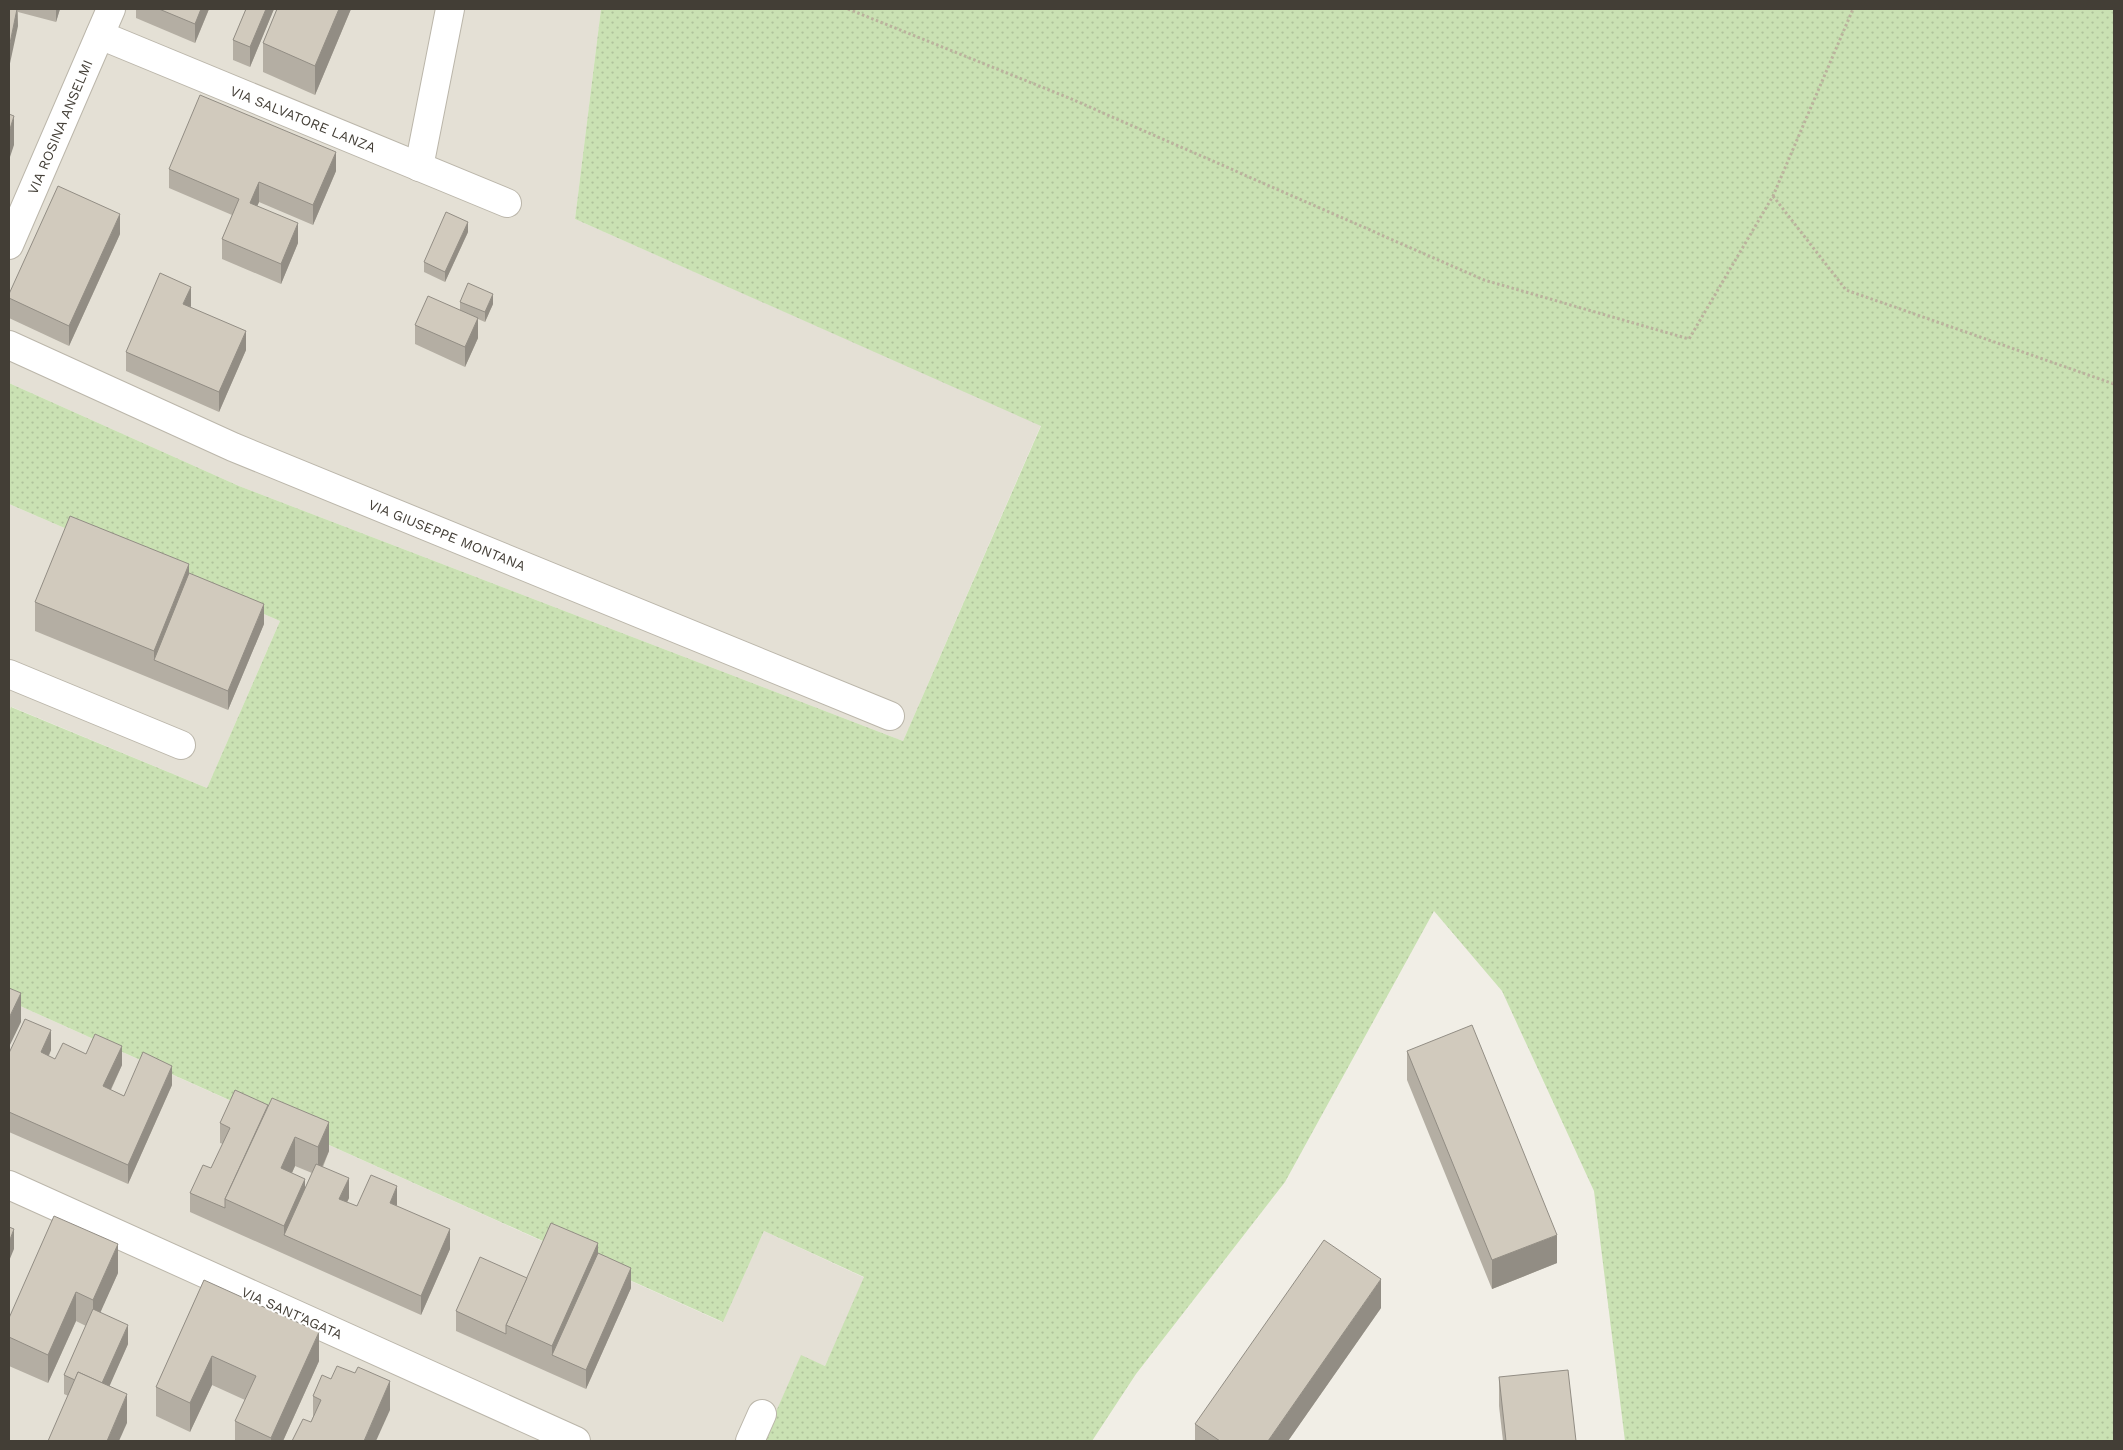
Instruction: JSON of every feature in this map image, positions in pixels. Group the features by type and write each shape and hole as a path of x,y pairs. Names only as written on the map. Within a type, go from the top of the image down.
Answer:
{"street":[{"name":"VIA ROSINA ANSELMI","path":"9,244 111,9"},
{"path":"419,167 450,9"},
{"name":"VIA SALVATORE LANZA","path":"100,35 507,203"},
{"name":"VIA GIUSEPPE MONTANA","path":"9,345 232,447 890,716"},
{"path":"9,674 181,745"},
{"name":"VIA SANT'AGATA","path":"9,1185 576,1441"},
{"path":"750,1441 762,1414"}],"path":[{"path":"848,9 1069,98 1484,280 1689,339 1773,196 1853,9"},
{"path":"1773,196 1846,290 2114,384"}],"shaded area":[{"path":"9,9 601,9 575,219 1041,425 903,741 239,486 9,383"},
{"path":"9,504 280,621 207,788 12,707 9,713"},
{"path":"9,1001 722,1322 764,1231 865,1278 825,1366 801,1356 763,1441 9,1441"}],"green space":[{"path":"601,9 2114,9 2114,1441 1625,1441 1594,1191 1502,991 1434,911 1285,1182 1136,1374 1092,1441 763,1441 801,1355 825,1366 864,1277 764,1231 723,1322 9,1001 9,713 11,707 207,788 280,621 9,504 9,383 239,486 903,741 1041,426 575,219"}],"building":[{"path":"9,9 17,9 9,48"},
{"path":"159,9 201,9 195,24"},
{"path":"246,9 266,9 250,47 233,40"},
{"path":"277,9 339,9 315,66 263,43"},
{"path":"200,95 336,152 313,205 259,182 250,203 298,223 281,264 222,239 239,199 169,169"},
{"path":"9,114 14,116 9,132"},
{"path":"58,186 120,214 69,326 9,298 9,294"},
{"path":"446,212 468,222 445,272 424,262"},
{"path":"160,273 191,287 183,304 246,331 219,392 126,352"},
{"path":"468,283 493,294 485,312 460,302"},
{"path":"428,296 478,318 465,347 415,325"},
{"path":"70,516 189,564 154,651 35,602"},
{"path":"189,573 264,604 228,691 154,660"},
{"path":"9,988 21,993 9,1018"},
{"path":"25,1019 51,1030 41,1052 55,1059 63,1043 86,1054 95,1034 122,1046 103,1086 124,1096 143,1052 172,1066 128,1165 9,1112 9,1053"},
{"path":"1472,1025 1557,1235 1492,1260 1407,1051"},
{"path":"235,1090 268,1105 225,1199 225,1208 190,1193 203,1165 211,1168 230,1128 220,1123"},
{"path":"272,1098 329,1122 318,1147 295,1137 281,1168 305,1179 284,1226 225,1199"},
{"path":"316,1164 349,1178 339,1199 357,1206 371,1175 397,1186 390,1203 450,1229 421,1296 284,1235"},
{"path":"54,1216 118,1244 93,1300 76,1292 48,1355 9,1337 9,1318"},
{"path":"551,1223 598,1243 552,1346 506,1325"},
{"path":"9,1227 14,1229 9,1242"},
{"path":"1324,1240 1381,1279 1268,1441 1220,1441 1195,1424"},
{"path":"598,1253 631,1268 586,1370 552,1355"},
{"path":"480,1257 527,1278 506,1325 506,1334 456,1311"},
{"path":"204,1280 319,1332 271,1438 235,1421 256,1376 212,1356 190,1403 156,1387"},
{"path":"93,1309 128,1325 102,1383 78,1372 75,1380 64,1375"},
{"path":"337,1366 355,1373 358,1367 390,1381 364,1441 292,1441 303,1419 311,1422 321,1400 313,1396 322,1375 331,1379"},
{"path":"1568,1370 1576,1441 1506,1441 1499,1377"},
{"path":"78,1372 127,1394 107,1441 48,1441"}]}
